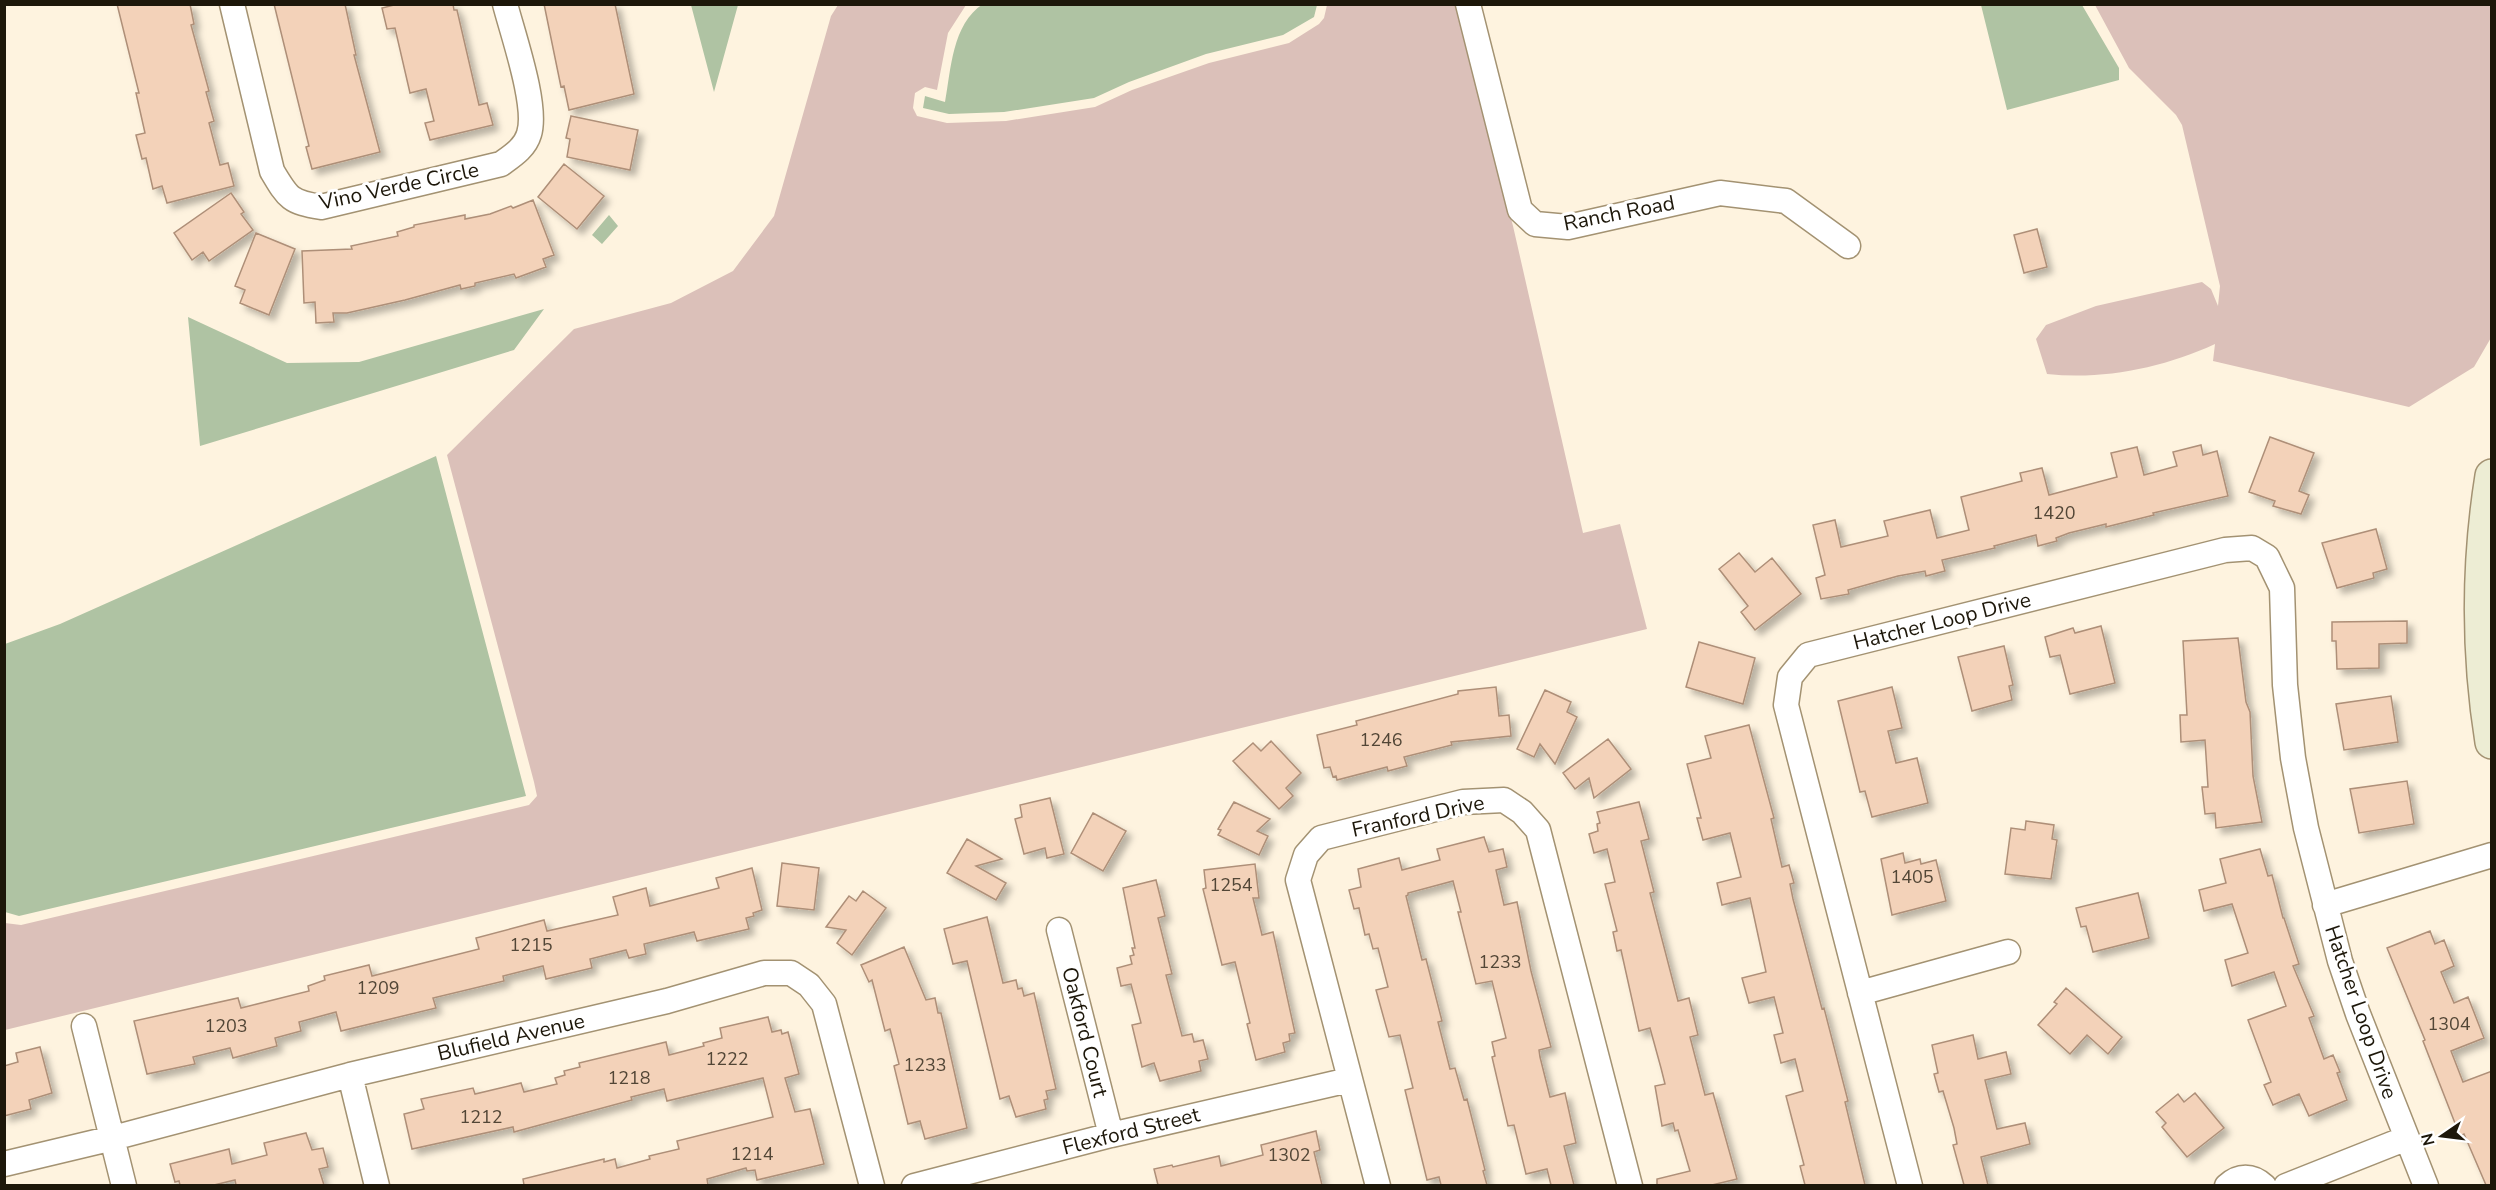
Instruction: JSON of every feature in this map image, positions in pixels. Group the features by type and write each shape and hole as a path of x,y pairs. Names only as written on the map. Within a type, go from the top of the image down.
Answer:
{"street":[{"name":"Vino Verde Circle","path":"232,4 272,171 285,194 301,204 321,207 501,164 519,151 529,135 532,111 506,4"},
{"name":"Ranch Road","path":"1468,4 1520,210 1535,224 1568,227 1720,193 1786,201 1848,246"},
{"path":"2492,476 2482,564 2481,633 2492,742"},
{"name":"Hatcher Loop Drive","path":"1910,1185 1786,705 1790,677 1808,655 2225,550 2252,548 2266,557 2282,588 2285,685 2293,758 2306,828 2325,905 2358,1014 2426,1185"},
{"name":"Franford Drive","path":"1378,1185 1298,880 1306,855 1322,838 1463,802 1504,800 1522,812 1538,830 1630,1185"},
{"name":"Hatcher Loop Drive","path":"2325,905 2492,855"},
{"name":"Oakford Court","path":"1059,930 1111,1135"},
{"path":"1860,993 2008,952"},
{"name":"Blufield Avenue","path":"4,1164 113,1138 350,1075 667,1001 764,973 791,973 809,985 825,1004 872,1185"},
{"path":"84,1026 124,1185"},
{"path":"350,1075 377,1185"},
{"name":"Flexford Street","path":"914,1185 1111,1135 1349,1080"},
{"path":"2286,1185 2407,1138"},
{"path":"2227,1185 2241,1177 2249,1177 2264,1185"}],"shaded area":[{"path":"983,4 1317,5 1314,17 1283,35 1206,54 1129,82 1094,98 1004,112 949,114 923,108 925,96 945,102 951,62 959,35 965,23"},
{"path":"691,5 738,5 714,92"},
{"path":"838,5 966,5 948,33 937,90 925,87 915,93 913,108 917,116 947,123 1006,121 1095,107 1132,90 1209,63 1289,43 1319,24 1324,18 1327,5 1455,5 1513,226 1583,533 1620,524 1647,629 5,1030 5,923 21,925 529,805 537,796 447,455 574,329 671,303 733,271 774,216 831,16"},
{"path":"1981,5 2082,5 2119,68 2119,80 2007,110"},
{"path":"2095,5 2491,5 2492,336 2474,367 2409,407 2213,361 2215,344 2175,360 2133,370 2090,375 2047,374 2036,339 2046,325 2096,306 2202,282 2211,289 2218,306 2220,286 2182,125 2176,115 2129,68"},
{"path":"609,215 618,226 602,244 592,235"},
{"path":"544,309 514,350 200,446 188,317 287,363 359,362"},
{"path":"436,456 526,796 19,916 5,912 5,644 60,624"}],"building":[{"path":"117,4 190,4 194,24 191,25 209,91 206,92 214,121 209,123 220,165 228,163 234,186 167,203 162,186 153,189 146,158 142,159 136,135 145,133 136,93 139,93"},
{"path":"274,4 345,4 356,55 354,55 380,152 312,169 306,147 309,146"},
{"path":"398,4 453,4 454,10 457,10 479,105 487,103 493,125 430,140 425,123 434,121 426,89 410,93 395,28 387,29 382,8"},
{"path":"544,4 615,4 634,94 569,110 564,86 561,87"},
{"path":"571,116 638,130 630,170 567,157 570,139 566,138"},
{"path":"564,164 604,196 577,229 538,197"},
{"path":"231,193 244,212 241,214 253,230 209,261 203,252 192,260 174,233"},
{"path":"533,200 554,255 543,259 546,267 516,278 514,274 475,283 475,286 461,289 460,285 347,313 333,313 334,322 316,323 315,302 304,303 302,251 352,249 351,246 398,236 397,232 414,227 414,225 465,215 465,219 490,214"},
{"path":"2037,229 2047,267 2024,273 2014,235"},
{"path":"256,233 295,249 269,315 240,303 245,290 235,286"},
{"path":"2270,437 2314,453 2299,491 2309,495 2301,514 2273,506 2275,501 2249,492"},
{"path":"2201,445 2203,455 2217,451 2228,496 2153,513 2154,515 2106,527 2106,524 2069,533 2056,538 2057,541 2038,546 2036,535 1994,546 1995,548 1942,560 1945,571 1926,576 1925,571 1898,576 1848,590 1849,594 1821,599 1816,578 1825,575 1813,525 1835,520 1841,547 1888,536 1884,521 1930,510 1937,538 1969,530 1961,497 2022,481 2020,473 2042,468 2049,495 2117,477 2111,453 2137,447 2144,475 2177,466 2173,452"},
{"path":"2376,529 2387,569 2373,573 2374,578 2337,588 2322,543"},
{"path":"1739,553 1755,572 1772,558 1801,594 1755,630 1741,612 1748,606 1719,569"},
{"path":"2407,621 2407,643 2379,644 2379,668 2337,669 2336,641 2332,641 2332,622"},
{"path":"2101,626 2115,683 2070,694 2060,655 2050,657 2045,637 2073,628 2075,633"},
{"path":"2238,638 2246,702 2250,712 2253,776 2262,822 2216,828 2215,813 2205,814 2202,787 2208,787 2205,740 2181,742 2180,715 2187,715 2183,641"},
{"path":"1699,642 1755,658 1743,704 1686,687"},
{"path":"2004,646 2013,685 2009,686 2012,700 1972,711 1958,657"},
{"path":"1496,687 1499,716 1509,715 1511,736 1451,742 1452,745 1404,757 1407,766 1388,771 1387,767 1337,780 1336,776 1333,777 1330,767 1324,768 1317,735 1357,725 1356,721 1458,694 1458,691"},
{"path":"1892,687 1902,728 1888,731 1896,763 1917,758 1928,803 1872,817 1865,791 1860,792 1838,701"},
{"path":"1545,690 1571,702 1567,712 1577,717 1555,764 1540,744 1534,757 1517,749"},
{"path":"2391,696 2398,742 2344,750 2336,704"},
{"path":"1749,725 1774,818 1771,819 1782,867 1789,865 1794,883 1790,884 1793,899 1848,1101 1845,1102 1865,1185 1805,1185 1800,1166 1804,1165 1786,1096 1803,1091 1795,1059 1781,1063 1774,1035 1783,1033 1774,997 1749,1003 1742,978 1766,972 1750,898 1722,905 1717,883 1741,877 1730,833 1703,840 1697,818 1701,818 1687,764 1711,758 1705,736"},
{"path":"1608,739 1631,769 1594,798 1589,778 1575,789 1563,773"},
{"path":"1271,741 1301,773 1286,788 1293,796 1279,809 1233,761 1253,743 1261,751"},
{"path":"2407,781 2414,824 2359,833 2350,789"},
{"path":"1050,798 1064,854 1047,858 1045,848 1024,854 1015,819 1022,817 1020,805"},
{"path":"1234,802 1270,819 1257,831 1268,836 1259,855 1218,835 1221,830 1218,829"},
{"path":"1639,802 1649,839 1641,841 1654,892 1650,893 1678,1001 1689,998 1698,1035 1690,1037 1705,1095 1713,1093 1737,1179 1712,1185 1657,1185 1657,1179 1690,1171 1678,1130 1675,1131 1673,1123 1662,1126 1655,1086 1665,1084 1650,1028 1639,1031 1621,950 1617,951 1613,932 1617,931 1605,884 1615,882 1607,849 1594,853 1589,834 1598,831 1597,824 1600,823 1597,812"},
{"path":"1093,813 1126,831 1103,871 1071,853"},
{"path":"2026,821 2054,825 2052,839 2057,840 2051,879 2005,874 2011,828 2025,830"},
{"path":"1484,837 1489,852 1503,849 1507,867 1496,870 1504,905 1517,902 1531,971 1551,1047 1539,1050 1540,1057 1550,1097 1565,1093 1576,1143 1564,1146 1574,1185 1551,1185 1547,1169 1526,1174 1514,1125 1508,1126 1492,1057 1495,1056 1492,1042 1506,1038 1492,981 1476,984 1458,912 1461,912 1453,881 1408,893 1406,896 1422,960 1426,959 1442,1021 1438,1022 1450,1069 1455,1068 1464,1100 1467,1099 1487,1185 1441,1185 1439,1177 1427,1180 1405,1090 1413,1088 1400,1035 1389,1037 1376,990 1388,987 1378,948 1373,949 1369,934 1365,935 1359,908 1354,909 1349,890 1361,887 1358,869 1399,858 1402,870 1440,860 1437,849"},
{"path":"967,839 1002,859 976,866 1006,883 996,900 947,873"},
{"path":"2260,849 2268,876 2272,875 2283,918 2299,964 2293,966 2314,1016 2309,1018 2324,1059 2333,1055 2347,1100 2309,1116 2299,1094 2273,1105 2264,1085 2271,1082 2248,1020 2286,1006 2274,972 2232,986 2225,960 2248,953 2232,904 2204,911 2199,890 2226,883 2220,859"},
{"path":"1903,853 1905,863 1920,859 1921,864 1936,860 1946,901 1892,915 1881,859"},
{"path":"782,863 819,868 814,910 777,906"},
{"path":"1255,864 1259,898 1253,898 1262,935 1273,932 1295,1033 1289,1034 1290,1041 1283,1043 1285,1052 1256,1060 1247,1024 1250,1023 1235,962 1222,965 1203,889 1206,888 1204,870"},
{"path":"752,868 762,910 746,918 749,929 697,941 694,932 644,944 646,954 629,958 626,950 590,959 592,968 546,979 543,966 503,976 504,981 433,998 436,1008 341,1031 336,1012 299,1022 301,1031 275,1038 277,1046 233,1058 230,1048 193,1057 195,1064 147,1074 134,1021 238,998 241,1008 309,991 308,986 325,980 324,976 369,965 372,976 479,949 476,938 544,920 547,931 618,915 613,897 646,888 650,906 719,888 716,878"},
{"path":"1156,880 1165,916 1158,918 1172,974 1166,975 1182,1036 1192,1034 1194,1042 1203,1040 1208,1059 1199,1061 1201,1071 1160,1081 1154,1063 1142,1067 1132,1025 1141,1023 1131,984 1121,986 1117,968 1132,964 1130,956 1134,955 1132,948 1135,948 1123,888"},
{"path":"863,891 886,908 852,955 837,943 846,930 826,927 849,896 856,901"},
{"path":"2138,893 2149,938 2093,952 2086,926 2081,927 2076,908"},
{"path":"987,917 1003,983 1016,980 1018,989 1022,988 1024,996 1034,993 1056,1089 1046,1091 1048,1099 1044,1100 1046,1109 1016,1117 1009,1096 1000,1099 967,961 953,964 944,929"},
{"path":"2430,931 2435,944 2444,940 2454,966 2441,972 2454,1003 2468,997 2484,1038 2451,1051 2463,1082 2492,1071 2492,1185 2486,1185 2464,1134 2460,1136 2423,1041 2425,1040 2387,948"},
{"path":"904,947 926,1000 935,998 938,1013 941,1013 967,1128 925,1139 920,1121 908,1124 894,1066 899,1064 890,1029 885,1031 872,980 869,982 861,965"},
{"path":"2066,988 2122,1037 2108,1054 2087,1035 2070,1054 2038,1025 2057,1004 2054,1002"},
{"path":"768,1017 772,1032 781,1030 782,1034 788,1032 799,1074 785,1078 795,1112 810,1109 824,1164 757,1180 755,1170 747,1171 746,1168 707,1179 708,1185 524,1185 523,1179 604,1159 604,1162 615,1159 617,1168 650,1159 649,1156 679,1149 677,1141 773,1117 763,1078 667,1101 664,1089 514,1132 513,1127 412,1149 404,1114 424,1109 421,1099 473,1088 475,1094 521,1083 524,1092 557,1084 555,1078 565,1075 564,1071 580,1067 579,1063 666,1042 669,1055 704,1046 703,1043 722,1038 720,1028"},
{"path":"1973,1035 1978,1059 2006,1052 2011,1074 1985,1080 1997,1129 2025,1123 2030,1144 1981,1157 1988,1185 1964,1185 1953,1145 1957,1144 1954,1128 1943,1091 1939,1092 1934,1074 1938,1073 1932,1045"},
{"path":"40,1047 52,1093 29,1100 31,1109 4,1116 4,1066 18,1062 16,1053"},
{"path":"2195,1093 2224,1128 2187,1157 2162,1127 2166,1123 2156,1112 2178,1094 2184,1102"},
{"path":"1316,1131 1320,1150 1314,1152 1322,1185 1158,1185 1154,1169 1219,1156 1221,1166 1263,1155 1261,1145"},
{"path":"306,1133 312,1150 323,1148 328,1167 319,1169 324,1185 236,1185 235,1180 214,1185 180,1185 179,1181 175,1182 170,1164 229,1149 232,1164 267,1155 264,1143"}]}
